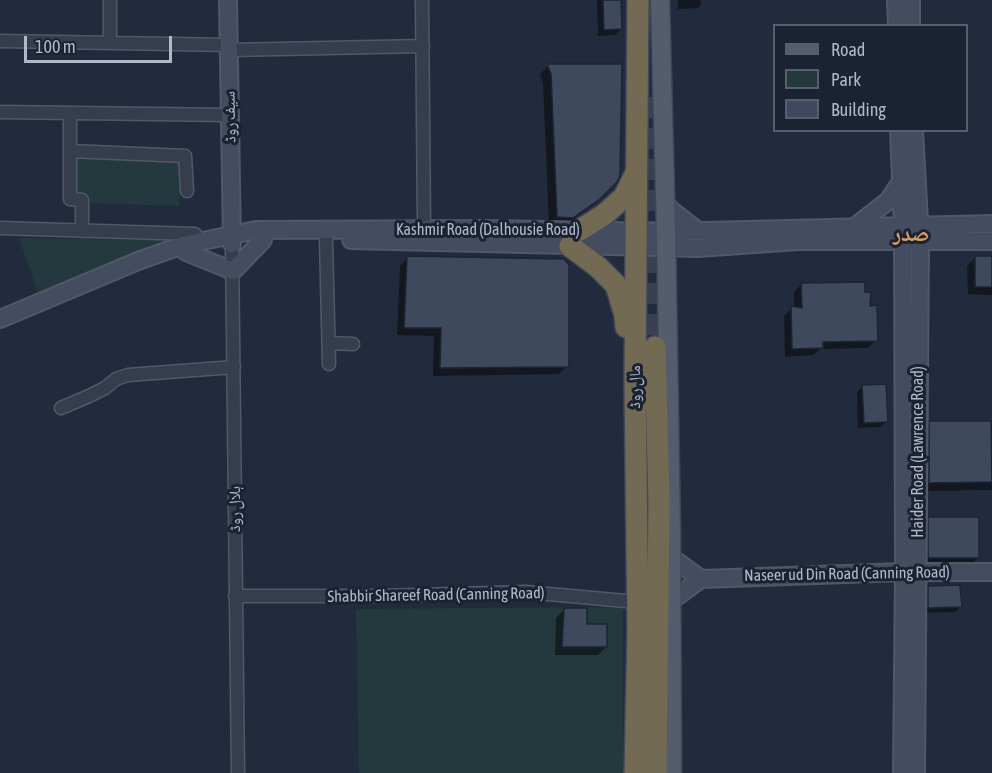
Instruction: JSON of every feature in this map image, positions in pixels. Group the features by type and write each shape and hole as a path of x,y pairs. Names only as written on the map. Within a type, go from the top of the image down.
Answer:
{"highway":[{"name":"مال روڈ","path":"634,773 637,602 635,239 638,0"},
{"path":"635,381 628,352 625,315 616,285 575,238 624,197 637,170"},
{"name":"مال روڈ","path":"655,347 659,502 656,773"}],"main road":[{"path":"660,0 671,557 672,773"}],"street":[{"path":"110,0 110,43"},
{"name":"سیف روڈ","path":"228,0 232,239"},
{"path":"422,0 424,229"},
{"path":"896,0 897,24"},
{"path":"911,0 911,24"},
{"path":"0,41 229,47 423,46"},
{"path":"0,112 230,115"},
{"path":"70,112 70,198 82,200 82,231"},
{"path":"899,132 900,183 911,234"},
{"path":"914,132 911,234 911,572 916,773"},
{"path":"70,151 185,156 187,191"},
{"path":"853,228 888,201 900,183"},
{"path":"665,202 698,239 689,252 666,272"},
{"path":"186,252 233,272 259,235 239,219 231,207"},
{"name":"Kashmir Road (Dalhousie Road)","path":"698,239 798,241 911,234 992,224"},
{"path":"0,228 195,234"},
{"name":"Kashmir Road (Dalhousie Road)","path":"259,235 327,240 575,238 666,240 853,228 992,241"},
{"name":"Kashmir Road (Dalhousie Road)","path":"0,319 138,261 183,245 259,235 424,229 575,238"},
{"name":"Kashmir Road (Dalhousie Road)","path":"0,327 157,261 232,239"},
{"name":"ہلال روڈ","path":"232,239 238,773"},
{"path":"327,240 329,364"},
{"path":"330,343 353,344"},
{"path":"61,408 128,375 234,367"},
{"path":"671,557 701,579 671,601"},
{"path":"902,773 911,572"},
{"name":"Naseer ud Din Road (Canning Road)","path":"701,579 911,572 992,572"},
{"name":"Shabbir Shareef Road (Canning Road)","path":"235,596 380,596 526,591 637,602"}],"green space":[{"path":"77,156 181,161 179,206 88,203 87,195 75,194"},
{"path":"19,238 168,240 38,293"},
{"path":"623,607 623,773 359,773 356,609"}],"building":[{"path":"603,0 621,0 622,29 604,30"},
{"path":"547,64 622,64 620,176 600,199 573,218 557,217 551,74"},
{"path":"407,256 564,259 569,265 569,367 440,368 441,328 404,328"},
{"path":"975,256 992,256 992,287 975,287"},
{"path":"865,282 865,292 871,292 870,306 877,305 878,341 823,342 823,348 792,349 791,306 802,308 801,283"},
{"path":"886,384 888,422 864,423 862,385"},
{"path":"929,421 991,421 992,482 929,483"},
{"path":"928,517 979,517 979,558 928,558"},
{"path":"960,585 962,607 928,608 928,586"},
{"path":"564,608 587,608 587,624 607,624 607,647 562,647"}],"tunnel":[{"path":"654,97 655,347"}],"district":[{"name":"صدر","path":"911,234"}]}
